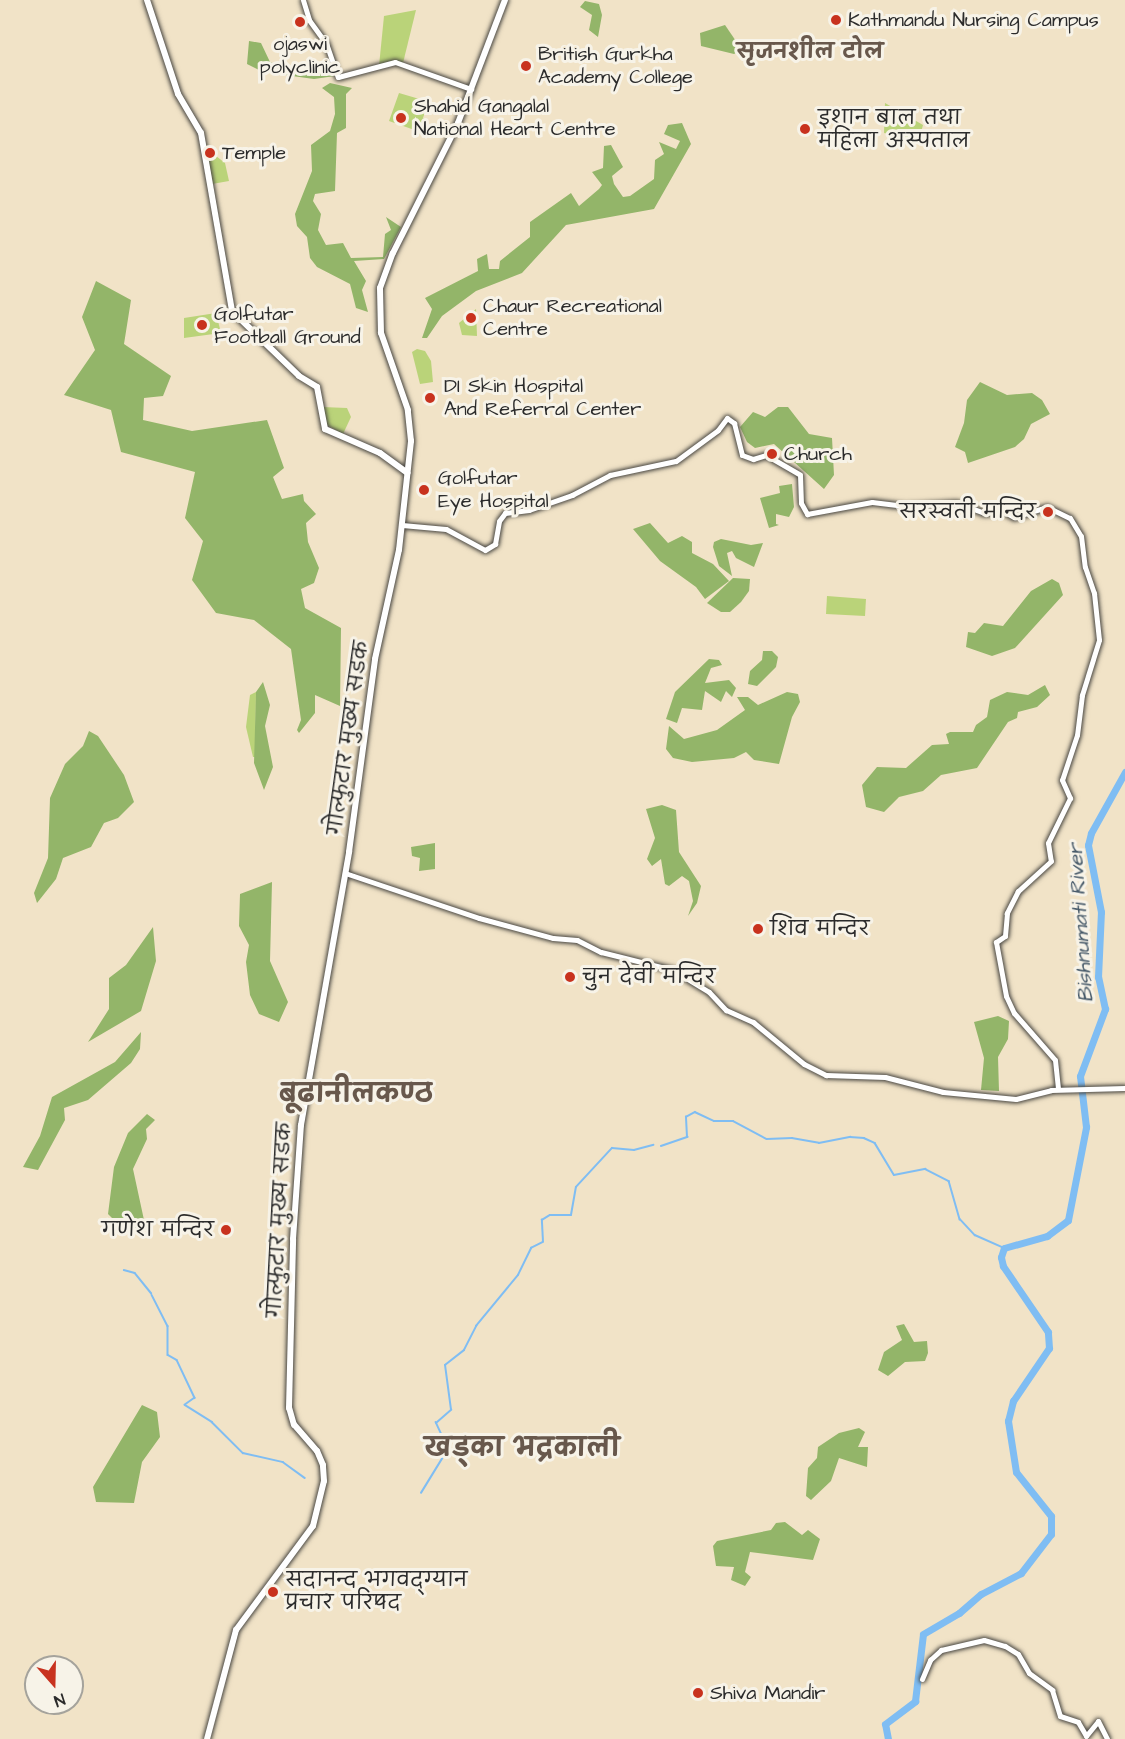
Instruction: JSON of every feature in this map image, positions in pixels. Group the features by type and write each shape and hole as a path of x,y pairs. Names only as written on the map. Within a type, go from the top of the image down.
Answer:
{"main road":[{"path":"147,0 178,94 201,133 232,311 299,376 317,387 326,429 380,453 408,473"},
{"name":"गोल्फुटार मुख्य सडक","path":"207,1739 236,1630 313,1526 324,1481 323,1465 317,1451 294,1425 289,1407 293,1239 300,1136 345,873 375,659 402,525 408,473 411,427 381,333 381,288 393,253 448,144 471,91 505,0"}],"street":[{"path":"303,0 309,20 326,43 338,77 395,62 471,91"},
{"path":"402,525 446,529 485,550 495,544 499,521 506,513 529,510 572,495 610,475 676,461 717,430 727,418 734,423 742,455 753,459 766,455 800,475 801,503 807,514 872,502 905,506 957,502 984,513 1003,511 1014,517 1042,506 1070,518 1081,536 1085,567 1094,592 1099,640 1082,695 1077,735 1062,780 1070,798 1048,843 1051,861 1017,894 1007,913 1005,936 996,942 1006,996 1014,1013 1055,1060 1058,1089"},
{"path":"345,873 479,918 553,938 577,940 601,952 678,972 709,992 726,1010 753,1022 804,1064 826,1075 885,1077 943,1092 1016,1099 1058,1089 1125,1088"},
{"path":"922,1679 930,1660 941,1650 984,1640 1005,1646 1018,1654 1029,1673 1052,1690 1060,1716 1078,1722 1086,1736 1098,1721 1107,1739"}],"green space":[{"path":"585,1 599,4 602,15 598,37 589,30 592,15 580,7"},
{"path":"416,10 403,63 379,66 384,16"},
{"path":"725,25 742,50 734,54 701,46 700,33"},
{"path":"249,41 261,43 270,62 285,68 312,64 317,73 335,76 314,79 263,72 247,64"},
{"path":"330,83 352,88 346,94 346,128 337,133 335,191 315,194 313,201 321,214 318,230 326,245 343,243 351,258 383,257 385,234 391,230 386,217 401,227 384,259 354,261 366,281 362,290 368,312 356,308 350,284 317,267 310,258 307,237 297,226 295,214 312,171 311,145 330,131 335,114 334,97 322,88"},
{"path":"399,93 433,103 430,112 425,112 423,118 428,120 423,133 389,121"},
{"path":"885,103 923,125 919,140 884,133"},
{"path":"682,123 691,144 654,209 566,225 522,273 476,291 442,316 427,338 422,338 432,309 425,298 478,271 477,259 487,254 489,269 499,269 500,261 530,237 530,222 571,193 579,206 599,189 602,185 592,172 603,168 604,146 611,145 623,167 612,176 614,184 623,197 630,196 654,179 655,160 664,154 659,142 676,149 680,141 664,134 668,125"},
{"path":"207,149 225,163 229,181 212,184"},
{"path":"96,281 131,300 124,344 171,376 163,396 144,398 143,420 192,431 267,420 284,468 273,477 282,499 303,494 304,501 316,514 306,523 308,542 319,568 314,583 301,589 305,608 341,628 340,706 315,695 315,713 299,733 297,730 301,720 291,649 254,620 216,613 192,580 203,541 185,518 195,472 121,452 111,410 64,395 95,350 82,317"},
{"name":"Chaur Recreational Centre","path":"476,309 477,336 462,335 459,323"},
{"name":"Golfutar Football Ground","path":"216,313 221,333 184,338 184,318"},
{"path":"417,349 425,351 431,361 433,382 420,384 412,352"},
{"path":"980,382 1007,395 1032,393 1042,400 1050,414 1031,424 1024,439 1015,447 968,463 965,452 955,447 964,423 967,400"},
{"path":"322,407 347,408 351,417 343,434 327,425"},
{"path":"778,407 788,407 809,434 832,438 834,475 824,489 774,444 755,448 747,442 740,427 753,412 765,417"},
{"path":"792,484 794,507 789,517 776,514 776,524 779,525 769,528 760,498 780,493 779,486"},
{"path":"650,523 668,543 682,536 692,542 692,553 713,564 729,581 705,599 696,587 660,561 633,529"},
{"path":"721,539 751,545 763,543 754,567 736,558 732,551 727,553 732,576 719,566 713,547 714,542"},
{"path":"733,578 750,579 749,591 741,602 730,612 721,612 707,603"},
{"path":"1052,579 1059,583 1063,595 1015,648 992,656 966,647 968,632 975,633 984,623 1003,626 1031,591"},
{"path":"827,596 866,599 865,616 826,614"},
{"path":"763,651 772,651 778,657 776,667 757,686 748,684 750,671 762,660"},
{"path":"709,659 719,660 722,665 711,668 705,683 729,680 736,688 732,697 726,691 721,702 705,691 702,710 682,708 677,723 666,719 675,692"},
{"path":"263,682 270,705 265,726 273,767 264,790 254,763 256,692"},
{"path":"1045,685 1050,695 1037,707 1018,712 1017,718 1008,722 977,768 941,775 923,791 899,797 884,812 866,807 862,785 877,767 906,768 932,745 949,744 946,734 973,732 976,725 987,717 990,700 1007,692 1028,695"},
{"path":"256,692 255,757 253,757 246,727 250,695"},
{"path":"787,692 798,694 800,702 792,717 779,764 754,760 746,752 734,758 692,762 673,758 666,749 669,726 684,739 717,730 745,710 737,697 748,697 758,705"},
{"path":"89,731 98,736 124,775 134,802 118,818 104,823 91,847 63,858 56,879 37,903 34,893 48,858 50,798 65,764 83,746"},
{"path":"662,805 676,810 679,852 701,886 697,903 688,916 693,901 689,881 682,876 669,886 665,884 661,859 652,866 647,859 655,838 646,809"},
{"path":"435,843 435,869 419,871 420,858 412,856 411,847"},
{"path":"272,882 270,961 288,1002 279,1022 259,1014 250,995 246,962 249,945 239,926 240,894"},
{"path":"153,927 156,961 141,1011 88,1042 109,1009 109,978 126,965"},
{"path":"998,1016 1009,1021 1008,1039 998,1057 999,1091 981,1090 984,1058 974,1022"},
{"path":"141,1032 140,1049 131,1063 88,1100 64,1108 65,1120 38,1170 23,1167 40,1136 52,1097 115,1062"},
{"path":"147,1114 155,1120 146,1129 147,1139 133,1169 144,1220 139,1232 130,1236 108,1214 114,1167 128,1133"},
{"path":"904,1324 914,1342 927,1341 928,1353 925,1361 905,1362 888,1376 878,1370 884,1352 902,1340 896,1326"},
{"path":"142,1405 157,1412 160,1437 142,1462 134,1503 96,1502 93,1487"},
{"path":"859,1428 865,1432 858,1447 868,1447 867,1467 839,1458 831,1481 811,1500 806,1496 808,1468 817,1458 818,1447 839,1433"},
{"path":"785,1522 802,1535 808,1530 820,1539 813,1560 750,1552 745,1572 751,1577 745,1586 731,1580 734,1567 716,1566 713,1546 717,1541 771,1530 776,1523"}],"waterway":[{"name":"Bishnumati River","path":"888,1739 885,1724 915,1701 923,1634 959,1613 981,1594 1021,1573 1051,1534 1051,1516 1016,1472 1008,1421 1013,1401 1049,1348 1048,1332 1003,1266 1001,1257 1004,1248 1047,1236 1068,1220 1086,1127 1080,1076 1105,1009 1098,977 1101,912 1088,845 1091,833 1125,772"},
{"path":"661,1146 687,1137 686,1117 695,1112 714,1121 733,1121 767,1139 792,1138 819,1143 850,1137 864,1138 875,1143 894,1175 925,1169 949,1181 960,1219 975,1235 1004,1248"},
{"path":"421,1493 448,1449 436,1423 451,1410 445,1365 464,1350 476,1326 518,1275 531,1248 543,1242 542,1220 550,1215 571,1215 576,1187 612,1148 634,1150 653,1145"},
{"path":"124,1270 135,1273 151,1293"},
{"path":"152,1295 168,1326 168,1355 177,1360 195,1398 185,1405 212,1422 243,1453 283,1462 305,1478"}],"place":[{"name":"Kathmandu Nursing Campus","path":"836,20"},
{"name":"ojaswi polyclinic","path":"300,22"},
{"name":"British Gurkha Academy College","path":"526,66"},
{"name":"Shahid Gangalal National Heart Centre","path":"401,118"},
{"name":"इशान बाल तथा महिला अस्पताल","path":"805,129"},
{"name":"Temple","path":"210,153"},
{"name":"Chaur Recreational Centre","path":"471,318"},
{"name":"Golfutar Football Ground","path":"202,325"},
{"name":"DI Skin Hospital And Referral Center","path":"430,398"},
{"name":"Church","path":"772,454"},
{"name":"Golfutar Eye Hospital","path":"424,490"},
{"name":"सरस्वती मन्दिर","path":"1048,512"},
{"name":"शिव मन्दिर","path":"758,929"},
{"name":"चुन देवी मन्दिर","path":"570,977"},
{"name":"गणेश मन्दिर","path":"226,1230"},
{"name":"सदानन्द भगवद्ग्यान प्रचार परिषद","path":"273,1592"},
{"name":"Shiva Mandir","path":"698,1693"}],"district":[{"name":"सृजनशील टोल","path":"810,52"},
{"name":"बूढानीलकण्ठ","path":"356,1095"},
{"name":"खड्का भद्रकाली","path":"522,1449"}]}
